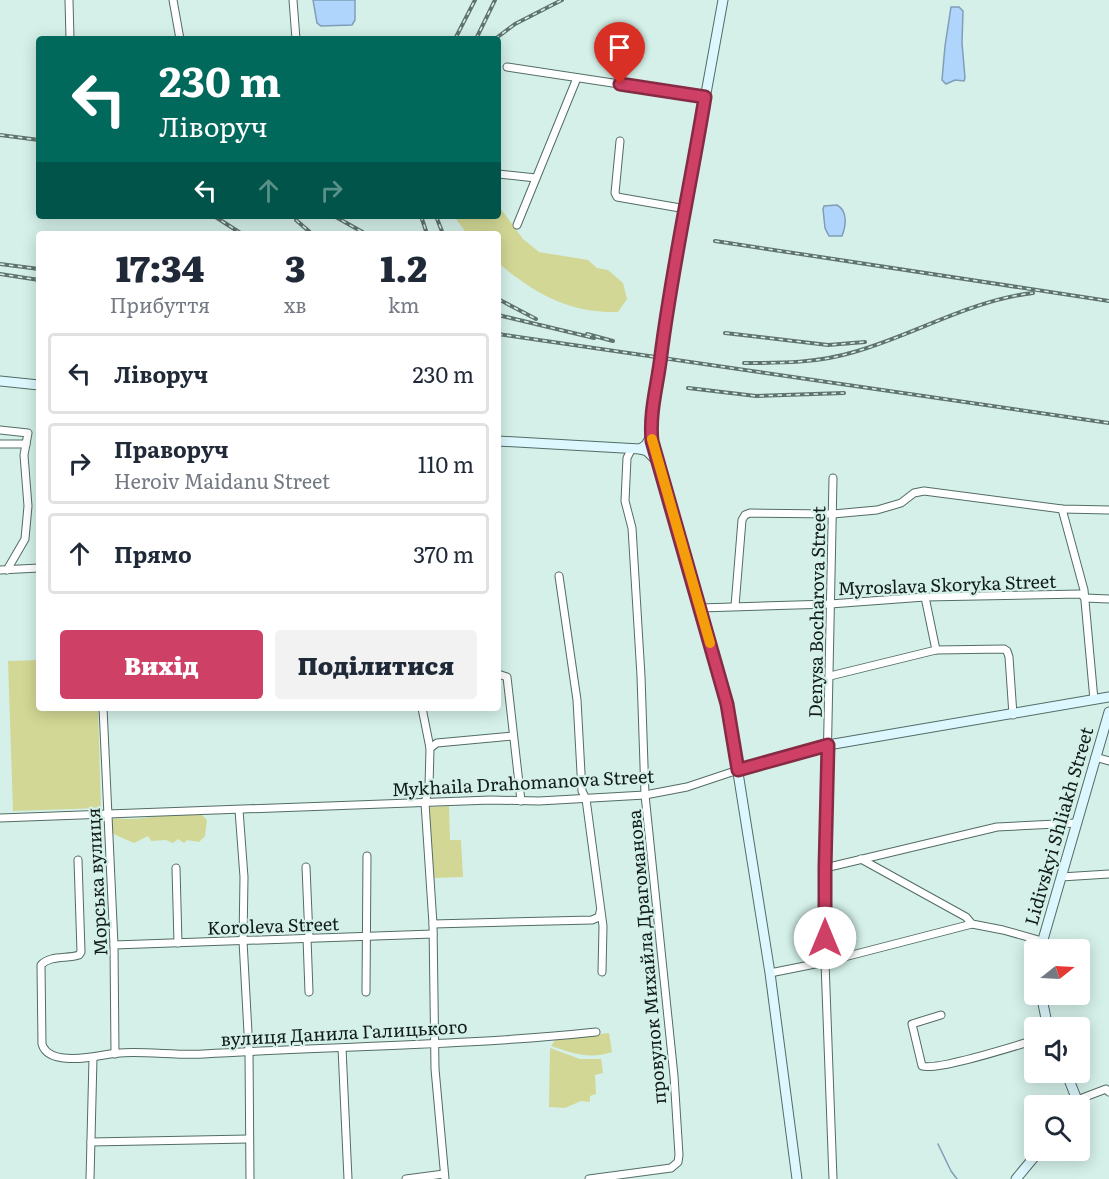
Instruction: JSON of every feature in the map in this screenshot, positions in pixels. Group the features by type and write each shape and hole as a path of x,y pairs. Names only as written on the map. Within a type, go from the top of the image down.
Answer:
{"street":[{"path":"69,0 70,36"},
{"path":"172,0 179,36"},
{"path":"293,0 296,36"},
{"path":"636,448 646,445 651,431 668,302 723,0"},
{"path":"507,67 705,97"},
{"path":"517,225 577,78"},
{"path":"620,141 615,193 617,197 686,209"},
{"path":"501,174 536,178"},
{"path":"0,381 36,385"},
{"path":"0,430 28,433 24,455 28,506 25,539 4,570"},
{"path":"651,431 657,462 727,704 770,973 797,1179"},
{"path":"501,441 636,448 647,451 657,462"},
{"path":"0,444 26,444"},
{"name":"провулок Михайла Драгоманова","path":"588,1179 675,1166 679,1155 674,1076 645,795 632,528 625,491 627,458 636,448"},
{"name":"Denysa Bocharova Street","path":"833,1179 825,962 825,868 834,478"},
{"path":"735,606 742,520 745,515 760,513 833,514 877,510 901,503 920,491 1062,509 1109,510"},
{"path":"1062,509 1085,598 1094,700"},
{"path":"4,570 36,568"},
{"path":"560,576 577,700 582,791 586,799 603,926 602,972"},
{"name":"Myroslava Skoryka Street","path":"700,608 830,604 925,597 1081,594 1085,598 1109,599"},
{"path":"925,597 936,650"},
{"path":"830,676 936,650 1004,649 1007,651 1013,714"},
{"path":"501,675 507,677 521,801"},
{"name":"Mykhaila Drahomanova Street","path":"0,818 491,800 586,799 645,795 687,787 828,745 1109,697"},
{"name":"Морська вулиця","path":"103,711 114,945 115,1054"},
{"path":"406,1179 444,1176 438,1122 434,1043 433,924 426,803 429,787 430,748 423,711"},
{"name":"Lidivskyi Shliakh Street","path":"1043,939 1109,711"},
{"path":"430,748 437,743 513,736"},
{"path":"1095,757 1109,761"},
{"path":"239,810 244,877 243,941 249,1051 250,1179"},
{"path":"825,868 997,827 1076,823"},
{"path":"366,992 367,856"},
{"path":"861,859 966,917 972,924"},
{"name":"вулиця Данила Галицького","path":"78,860 81,952 79,955 50,959 41,965 42,1044 44,1050 50,1054 76,1059 115,1054 189,1054 342,1048 555,1037 596,1032"},
{"path":"306,867 309,992"},
{"path":"176,868 178,943"},
{"path":"1061,878 1109,874"},
{"path":"433,924 592,920 599,917 600,910"},
{"path":"770,973 825,962 972,924 1004,930 1026,939"},
{"name":"Koroleva Street","path":"114,945 433,934"},
{"path":"941,1015 912,1024 922,1066 927,1068 1024,1043"},
{"path":"342,1048 348,1179"},
{"path":"90,1179 93,1058"},
{"path":"1090,1096 1106,1089 1109,1092"},
{"path":"91,1142 248,1139"},
{"path":"1016,1179 1031,1161"}],"green space":[{"path":"501,209 523,239 539,252 588,260 597,268 608,270 623,283 627,299 618,312 584,309 554,300 526,284 501,265 501,231 465,231 456,219 501,219"},
{"path":"36,660 36,711 98,711 101,808 13,811 8,661"},
{"path":"449,806 450,840 461,840 463,877 434,878 429,810 430,807"},
{"path":"165,815 202,815 207,820 205,836 199,842 187,840 184,843 178,839 173,843 166,840 151,841 148,836 134,843 111,833 112,820 115,818 133,819"},
{"path":"609,1033 612,1052 604,1054 581,1055 551,1046 556,1039"},
{"path":"550,1048 580,1059 601,1059 603,1073 595,1075 596,1094 590,1096 590,1102 581,1101 565,1108 549,1107"}],"water":[{"path":"313,0 355,0 355,20 352,25 321,26 317,23"},
{"path":"951,7 959,7 963,11 962,43 965,78 964,81 955,80 946,84 942,80"},
{"path":"837,205 844,215 842,236 829,236 825,228 823,209 824,206"}],"waterway":[{"path":"938,1144 957,1179"}],"railway":[{"path":"457,36 475,0"},
{"path":"477,36 495,0"},
{"path":"499,36 515,24 562,0"},
{"path":"0,135 36,140"},
{"path":"219,219 237,231"},
{"path":"339,219 361,231"},
{"path":"422,219 426,231"},
{"path":"437,219 442,231"},
{"path":"296,220 309,231"},
{"path":"715,241 1109,301"},
{"path":"0,264 36,269"},
{"path":"0,274 36,280"},
{"path":"744,363 800,362 840,356 876,345 965,310 1033,293"},
{"path":"501,301 536,319"},
{"path":"501,316 594,338"},
{"path":"725,333 828,345 865,342"},
{"path":"501,334 1109,423"},
{"path":"587,334 613,341"},
{"path":"688,388 756,396 844,393"}],"slow traffic":[{"path":"652,439 710,643"}],"route":[{"path":"620,84 705,97 668,302 654,394 652,441 727,704 738,770 828,745 825,938"}]}
